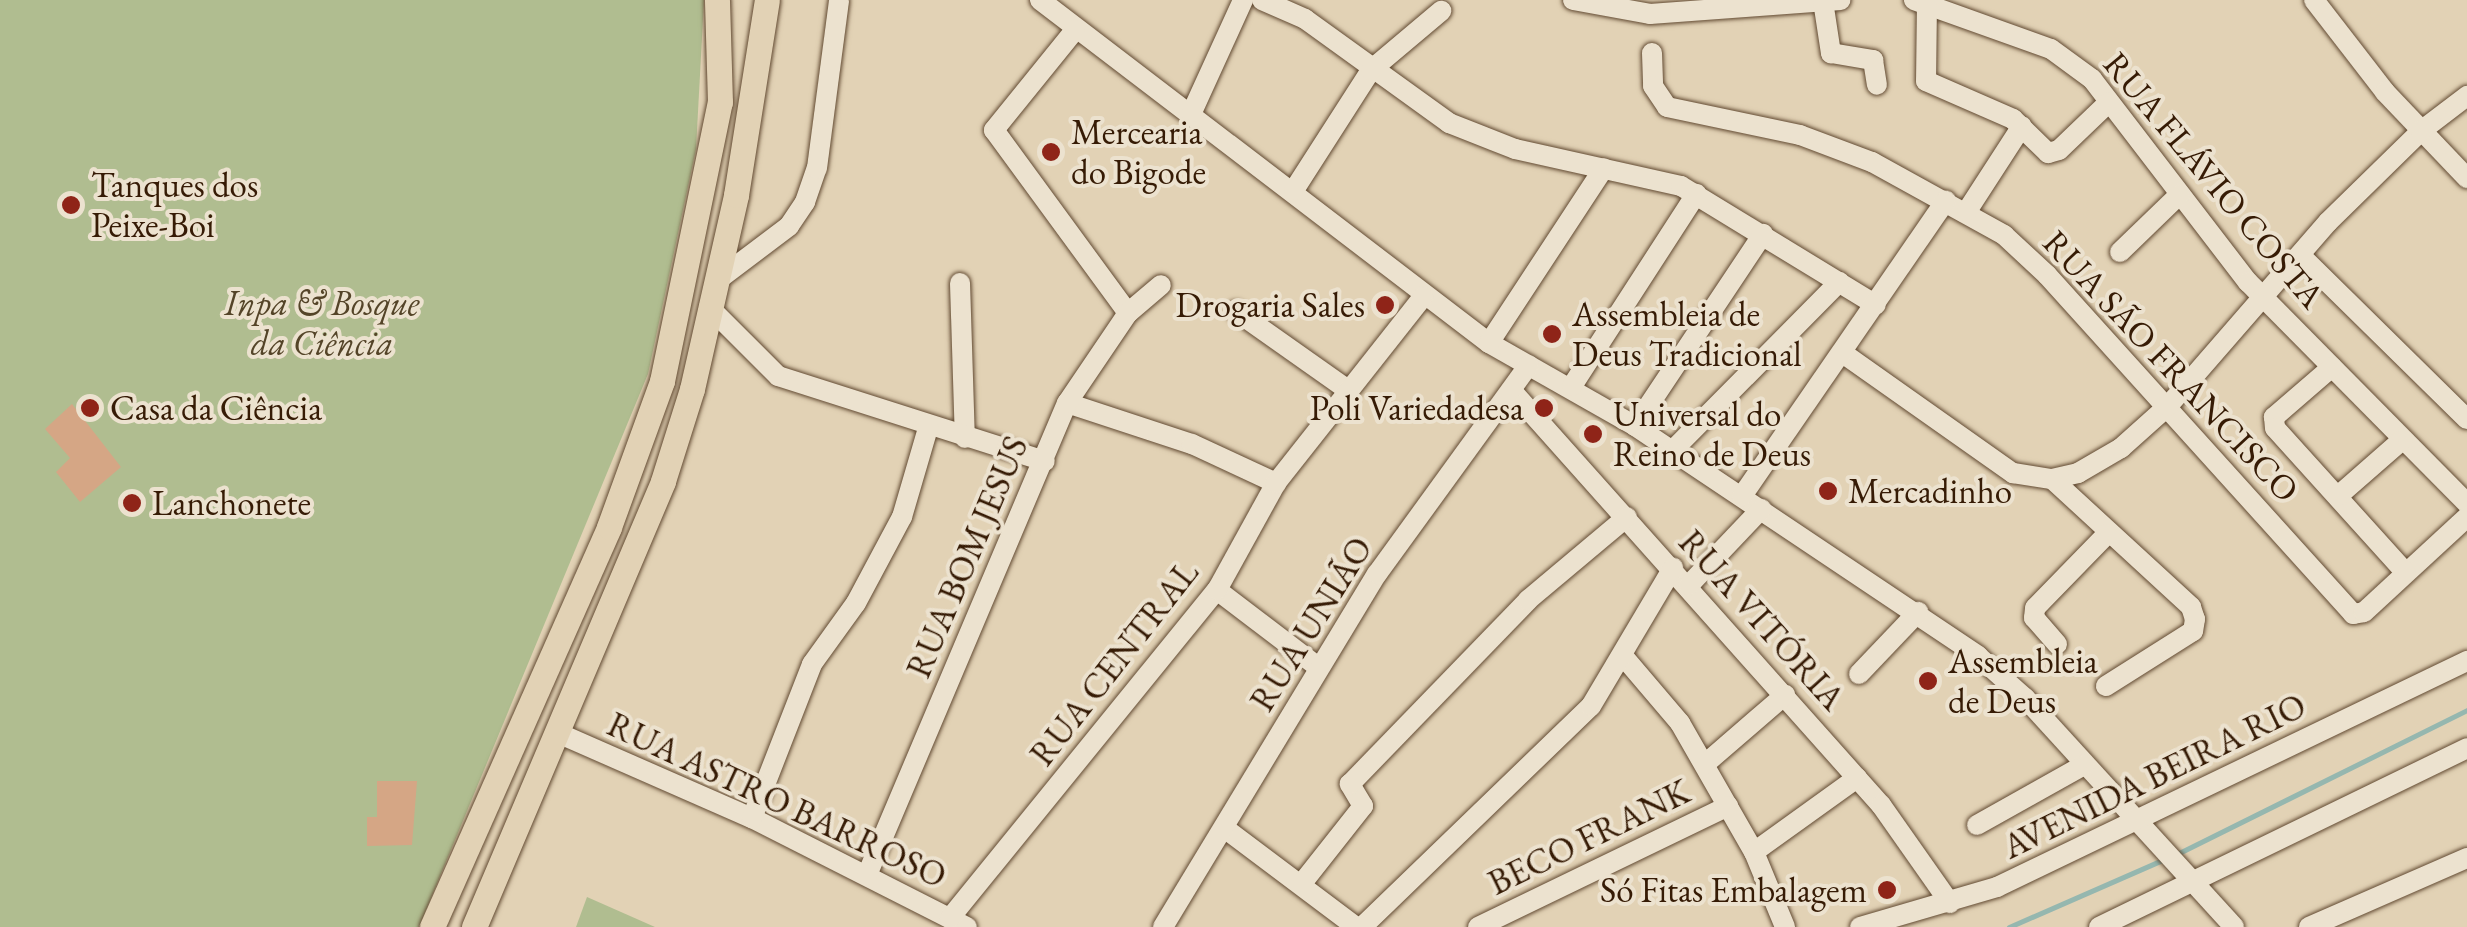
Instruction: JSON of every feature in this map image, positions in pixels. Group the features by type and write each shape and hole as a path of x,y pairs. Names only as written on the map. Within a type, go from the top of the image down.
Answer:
{"main road":[{"path":"717,0 720,102"},
{"path":"432,927 642,443 677,320 720,102 735,0"},
{"path":"474,927 663,481 736,194 767,0"}],"street":[{"path":"839,0 818,168 805,202 789,226 712,294 778,376 928,428 1044,461"},
{"path":"1040,0 1074,30 1192,112 1424,297 1489,343 1572,386 1635,426 1918,612 2002,676 2234,927"},
{"path":"1192,112 1243,0"},
{"path":"1262,0 1306,19 1423,109 1483,139 1696,194 1876,305"},
{"path":"1574,0 1624,12 1675,6 1840,0"},
{"path":"2314,0 2422,131 2467,178"},
{"path":"1823,1 1832,53 1876,62 1877,85"},
{"path":"1920,1 1923,76 2022,126 2053,153 2109,102"},
{"name":"RUA FLÁVIO COSTA","path":"1920,1 2051,49 2092,79 2264,299 2467,503"},
{"path":"1294,190 1371,70 1441,11"},
{"path":"1074,30 994,130 1128,313"},
{"name":"RUA SÃO FRANCISCO","path":"1652,52 1653,86 1667,107 1800,135 1968,211 2026,253 2353,614 2364,612 2406,573"},
{"path":"1844,354 1998,464 2029,478 2052,479 2102,461 2168,406 2300,255 2422,131 2467,96"},
{"path":"1968,211 2022,126"},
{"path":"1489,343 1604,168"},
{"path":"1572,386 1696,194"},
{"path":"2120,252 2180,194"},
{"path":"1742,496 1844,354 1946,200"},
{"path":"1635,426 1763,234"},
{"path":"2300,255 2467,419"},
{"path":"1672,451 1839,282"},
{"path":"960,283 966,438"},
{"name":"RUA BOM JESUS","path":"867,874 1068,403 1128,313 1161,286"},
{"name":"RUA CENTRAL","path":"959,923 1218,590 1276,483 1424,297"},
{"path":"1236,311 1348,390"},
{"name":"RUA UNIÃO","path":"1162,927 1227,830 1318,667 1377,574 1529,366"},
{"path":"2332,367 2274,417 2275,428 2406,573 2467,517"},
{"name":"RUA VITÓRIA","path":"1512,390 1857,778 1950,903"},
{"path":"1068,403 1192,444 1276,483"},
{"path":"752,818 812,664 856,604 902,517 928,428"},
{"path":"2338,496 2403,439"},
{"path":"2052,479 2107,534 2191,607 2193,632 2106,686"},
{"path":"1689,585 1761,509"},
{"path":"1303,882 1363,806 1350,784 1516,612 1628,517"},
{"path":"2057,644 2034,618 2035,608 2107,534"},
{"path":"1227,830 1303,882 1359,927 1580,718 1623,656 1673,568"},
{"path":"1218,590 1318,667"},
{"path":"1859,674 1918,612"},
{"path":"1623,656 1666,703 1705,764 1754,852 1785,927"},
{"name":"AVENIDA BEIRA RIO","path":"1860,927 1950,903 2136,824 2467,661"},
{"path":"1705,764 1784,694"},
{"name":"RUA ASTRO BARROSO","path":"558,733 752,818 959,923"},
{"path":"2099,927 2467,748"},
{"path":"1977,825 2084,765"},
{"path":"1754,852 1857,778"},
{"name":"BECO FRANK","path":"1478,927 1728,806"},
{"path":"2310,927 2467,858"}],"green space":[{"name":"Inpa & Bosque da Ciência","path":"0,0 704,0 696,149 648,374 419,927 0,927"},
{"path":"587,897 655,927 576,927"}],"building":[{"path":"72,404 121,467 80,502 56,472 70,458 45,429"},
{"path":"377,781 417,781 412,845 367,846 367,817 377,817"}],"waterway":[{"path":"2177,854 2467,710"},
{"path":"2009,927 2167,858"}],"place":[{"name":"Mercearia do Bigode","path":"1051,152"},
{"name":"Tanques dos Peixe-Boi","path":"71,205"},
{"name":"Drogaria Sales","path":"1385,305"},
{"name":"Assembleia de Deus Tradicional","path":"1552,334"},
{"name":"Casa da Ciência","path":"90,408"},
{"name":"Poli Variedadesa","path":"1544,408"},
{"name":"Universal do Reino de Deus","path":"1593,434"},
{"name":"Mercadinho","path":"1828,491"},
{"name":"Lanchonete","path":"132,503"},
{"name":"Assembleia de Deus","path":"1928,681"},
{"name":"Só Fitas Embalagem","path":"1887,890"}]}
